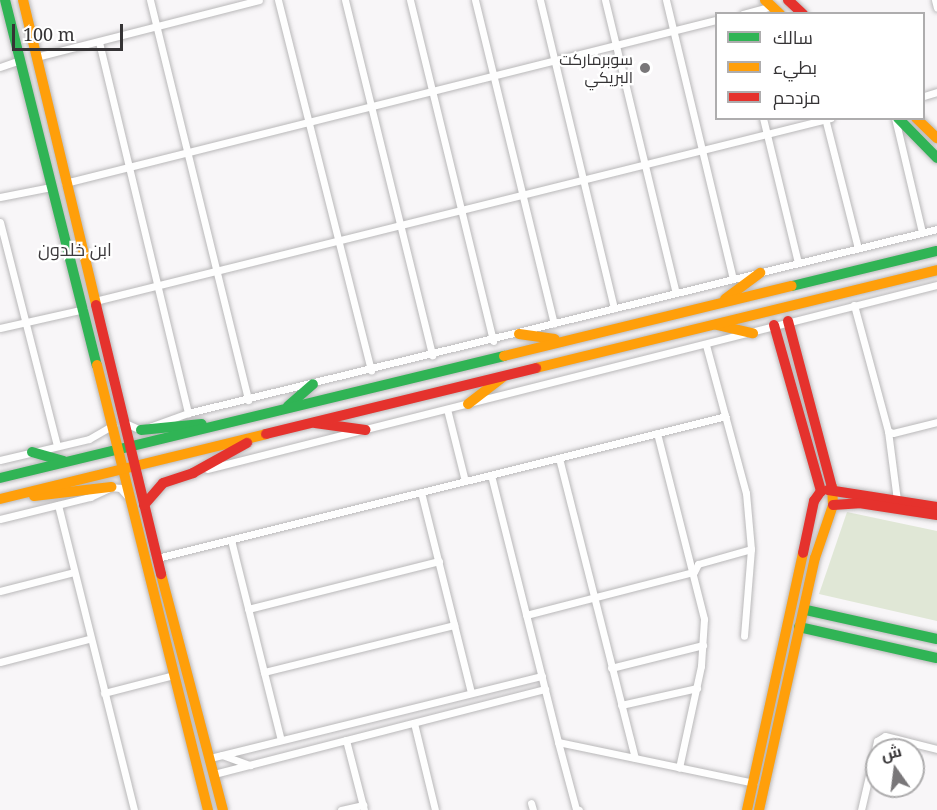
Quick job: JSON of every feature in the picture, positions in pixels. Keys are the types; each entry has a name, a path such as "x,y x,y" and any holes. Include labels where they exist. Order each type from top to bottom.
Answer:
{"street":[{"path":"150,0 248,400"},
{"path":"36,57 259,0"},
{"path":"278,0 371,370"},
{"path":"345,0 432,355"},
{"path":"410,0 493,341"},
{"path":"475,0 554,324"},
{"path":"540,0 614,308"},
{"path":"605,0 676,293"},
{"path":"666,0 704,150 733,279"},
{"path":"788,0 801,12"},
{"path":"935,0 937,8"},
{"path":"15,3 36,57 95,301 119,424 118,448 208,810"},
{"path":"15,3 20,60 51,187 84,309 119,424 133,445 144,505 223,810"},
{"path":"750,12 772,6"},
{"path":"65,183 372,103 715,20"},
{"path":"99,42 188,413"},
{"path":"0,67 20,60"},
{"path":"763,120 798,263"},
{"path":"95,301 823,120"},
{"path":"827,120 858,248"},
{"path":"896,120 922,232"},
{"path":"898,120 937,158"},
{"path":"918,120 937,138"},
{"path":"0,197 51,187"},
{"path":"0,222 57,446"},
{"path":"141,430 188,413 493,341 614,308 937,229"},
{"path":"0,478 937,250"},
{"path":"5,498 123,467 937,270"},
{"path":"721,302 760,273"},
{"path":"144,505 163,483 193,473 937,285"},
{"path":"854,305 888,431 897,500"},
{"path":"0,328 84,309"},
{"path":"759,810 800,627 806,610 815,558 833,505 833,490 788,321"},
{"path":"714,324 753,333"},
{"path":"774,325 821,491"},
{"path":"519,334 562,340"},
{"path":"706,345 746,493 751,549 744,636"},
{"path":"468,404 506,375"},
{"path":"285,407 313,384"},
{"path":"447,409 465,482"},
{"path":"158,558 726,416"},
{"path":"309,422 366,430"},
{"path":"888,431 893,433 937,422"},
{"path":"0,460 89,439 119,424 141,430 226,423"},
{"path":"193,473 213,459 269,432"},
{"path":"657,433 694,572 704,619 703,645 696,688 679,768"},
{"path":"32,452 64,461"},
{"path":"559,458 592,598 635,758"},
{"path":"491,475 558,741 576,809 579,810"},
{"path":"5,498 111,487 120,488 130,499"},
{"path":"0,519 58,505 111,487"},
{"path":"821,491 833,490 937,507"},
{"path":"747,810 814,501 821,491"},
{"path":"421,492 471,693"},
{"path":"833,505 859,503 937,515"},
{"path":"58,505 89,639 134,810"},
{"path":"231,540 281,740"},
{"path":"526,615 694,572 698,564 751,549"},
{"path":"248,609 439,561"},
{"path":"0,591 74,572"},
{"path":"806,610 937,639"},
{"path":"264,672 454,625"},
{"path":"800,627 815,633 937,658"},
{"path":"0,662 89,639"},
{"path":"611,668 703,645"},
{"path":"104,693 174,675"},
{"path":"210,758 542,676"},
{"path":"621,705 696,688"},
{"path":"214,774 545,689"},
{"path":"414,723 435,810"},
{"path":"861,810 876,741 885,736 937,749"},
{"path":"341,810 363,807 346,740"},
{"path":"558,741 754,783"},
{"path":"222,755 250,765"}],"green space":[{"path":"847,512 937,531 937,621 819,594"}],"traffic: fast":[{"path":"5,0 97,365"},
{"path":"900,120 937,158"},
{"path":"792,286 937,251"},
{"path":"0,478 504,356"},
{"path":"288,406 313,384"},
{"path":"141,430 202,424"},
{"path":"32,452 64,461"},
{"path":"806,610 937,639"},
{"path":"799,627 937,658"}],"traffic: slow":[{"path":"23,0 96,305"},
{"path":"765,0 778,12"},
{"path":"918,120 937,138"},
{"path":"536,368 937,270"},
{"path":"725,299 760,273"},
{"path":"504,356 792,286"},
{"path":"717,325 753,333"},
{"path":"519,334 555,339"},
{"path":"97,365 208,810"},
{"path":"468,404 503,377"},
{"path":"0,499 266,434"},
{"path":"34,496 111,487"},
{"path":"759,810 815,558 833,505 832,487"},
{"path":"747,810 803,553"},
{"path":"161,574 223,810"}],"traffic: jam":[{"path":"788,0 801,12"},
{"path":"96,305 161,574"},
{"path":"788,321 832,487"},
{"path":"774,325 821,491 814,501 803,553"},
{"path":"266,434 536,368"},
{"path":"315,423 366,430"},
{"path":"144,505 163,483 193,473 247,443"},
{"path":"828,490 937,507"},
{"path":"833,505 859,503 937,515"}],"place":[{"name":"سوبرماركت البريكي","path":"645,68"}],"district":[{"name":"ابن خلدون","path":"75,249"}]}
